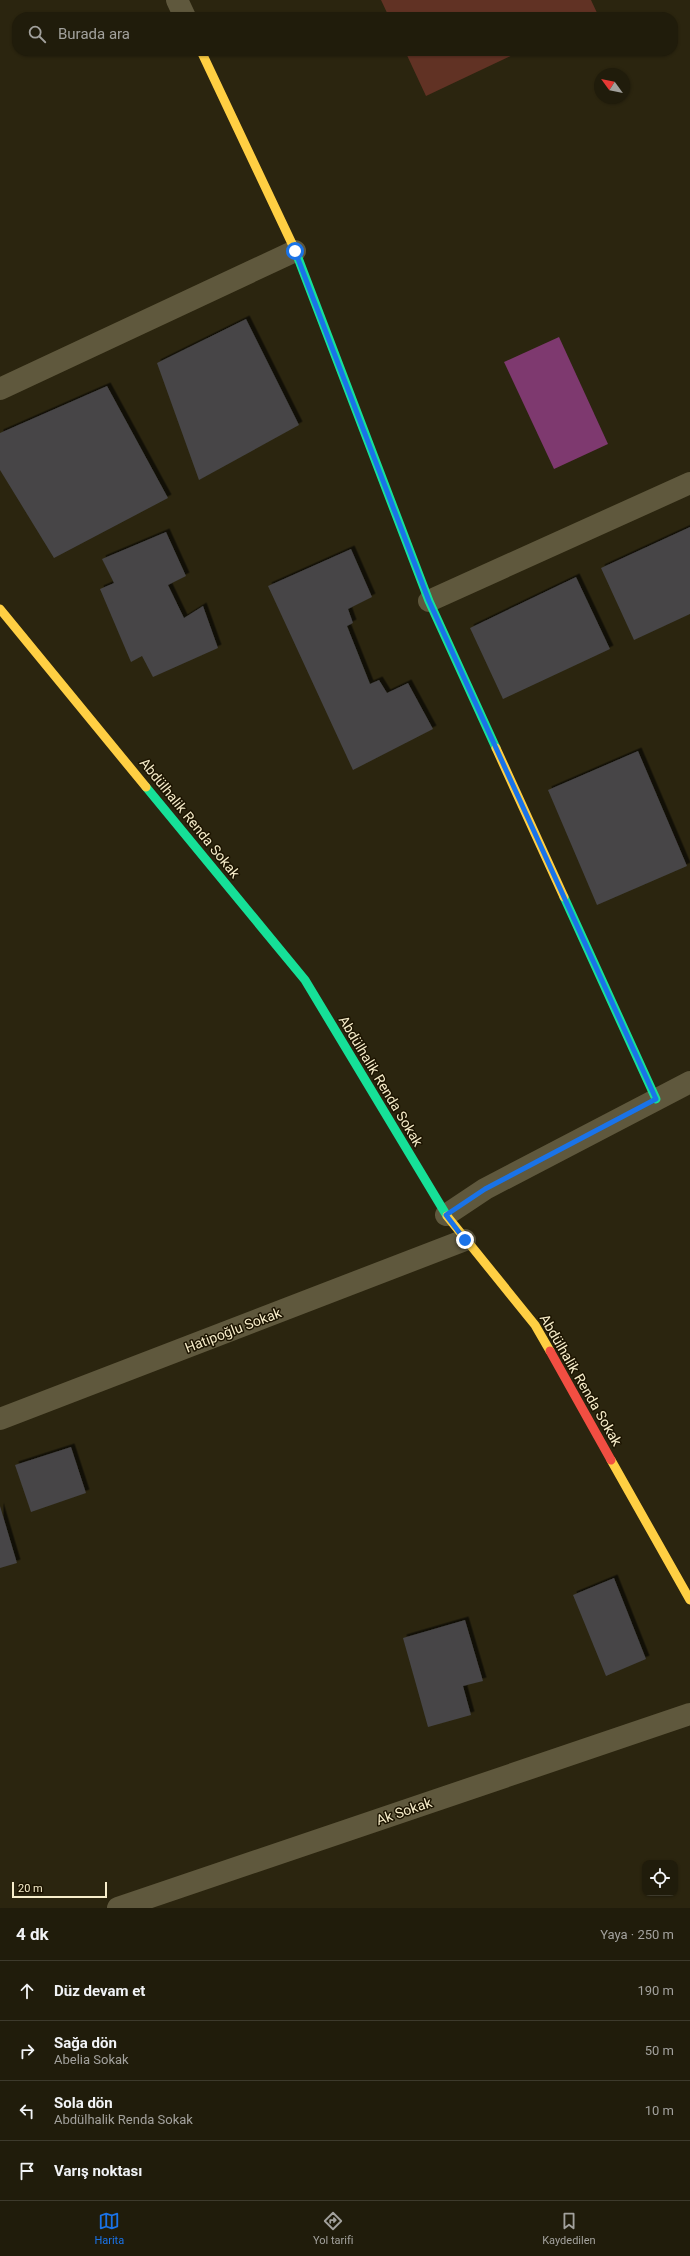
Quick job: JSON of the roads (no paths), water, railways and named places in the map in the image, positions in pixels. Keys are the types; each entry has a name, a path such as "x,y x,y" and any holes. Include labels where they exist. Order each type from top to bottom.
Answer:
{"street":[{"path":"177,0 183,12"},
{"path":"203,56 295,251 429,601 656,1099"},
{"path":"0,389 295,251"},
{"path":"429,601 690,483"},
{"name":"Abdülhalik Renda Sokak","path":"0,609 305,980 446,1215 535,1325 690,1600"},
{"path":"446,1215 485,1189 690,1082"},
{"name":"Hatipoğlu Sokak","path":"0,1419 465,1240"},
{"name":"Ak Sokak","path":"118,1908 690,1714"}]}
